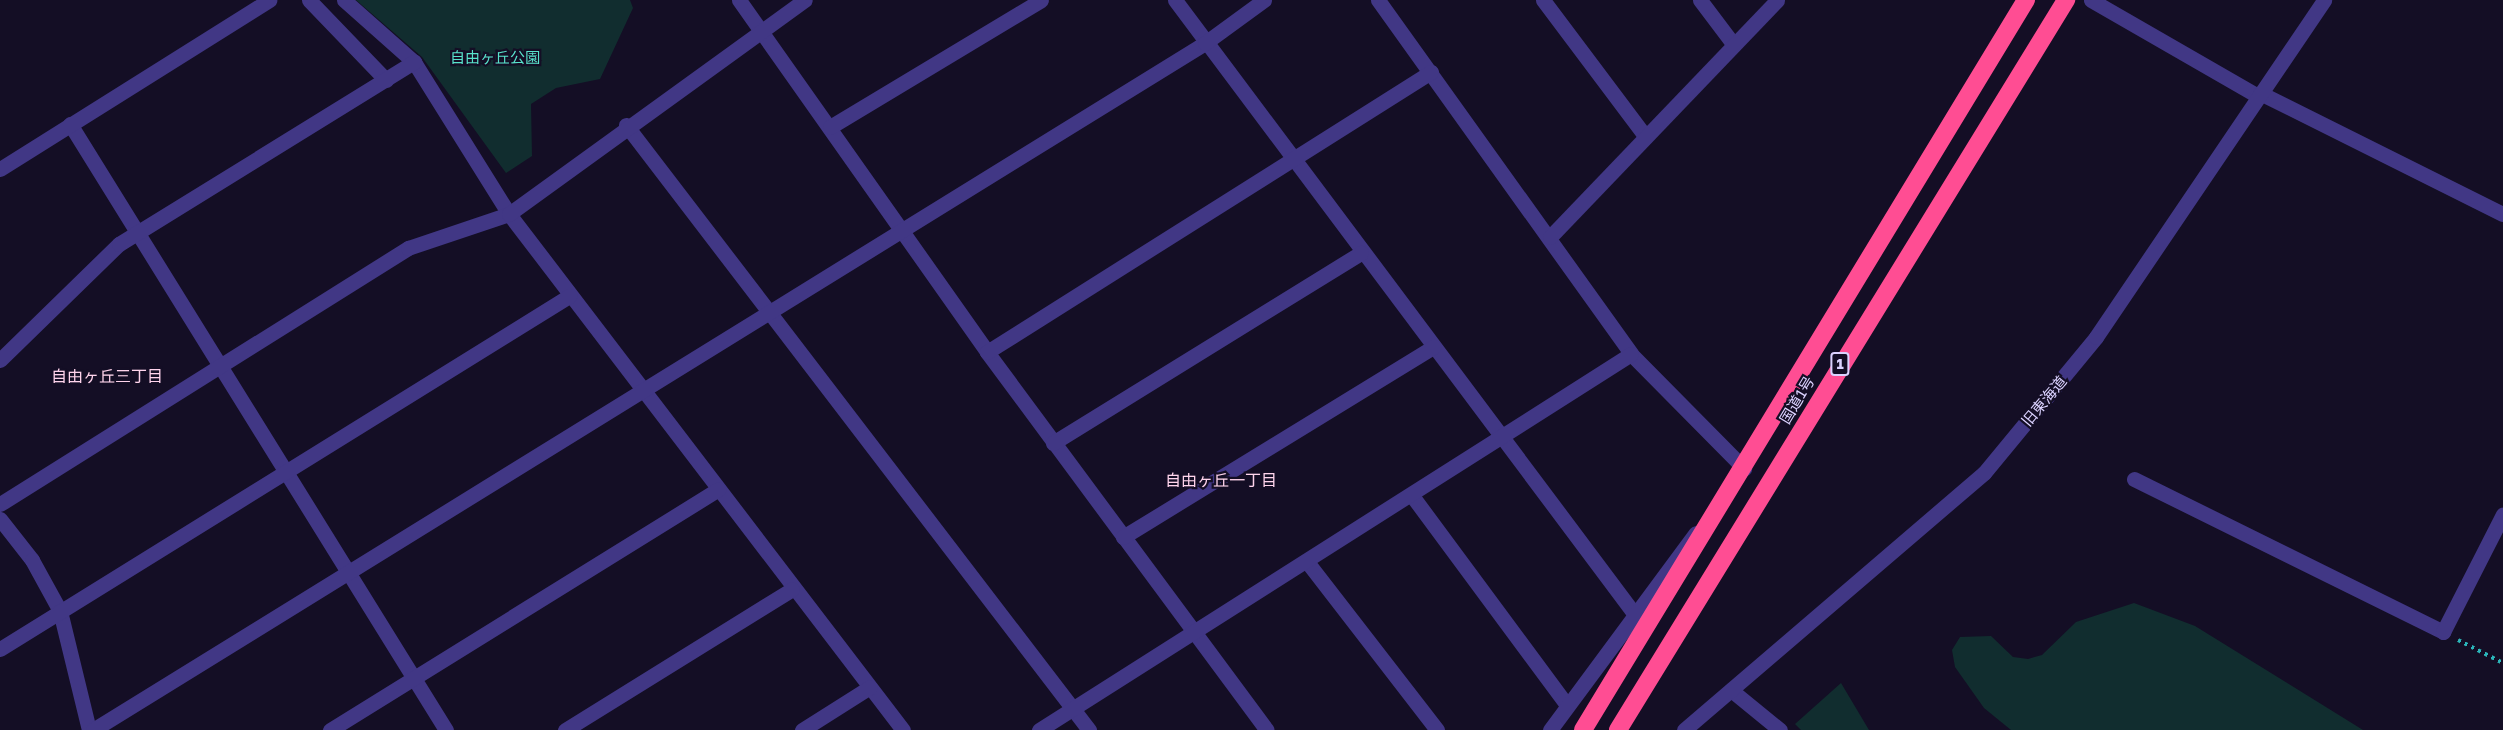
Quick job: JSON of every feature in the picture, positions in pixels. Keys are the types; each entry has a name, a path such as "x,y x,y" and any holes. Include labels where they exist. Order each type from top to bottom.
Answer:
{"highway":[{"name":"国道1号","path":"1584,730 2026,0"},
{"name":"国道1号","path":"1618,730 2067,0"}],"street":[{"path":"0,169 269,0"},
{"path":"309,0 386,80"},
{"path":"344,0 414,62 508,214 792,589 903,730"},
{"path":"739,0 987,352 1266,730"},
{"path":"0,504 408,248 508,214 760,28 806,0"},
{"path":"830,128 1041,0"},
{"path":"1175,0 1289,157 1633,612"},
{"path":"0,519 32,560 60,611 91,730 1205,43 1263,0"},
{"path":"1378,0 1550,237 1631,354 1744,468"},
{"path":"1543,0 1646,136"},
{"path":"1700,0 1734,45"},
{"path":"1550,237 1777,0"},
{"path":"2091,0 2259,95 2503,214"},
{"name":"旧東海道","path":"1684,730 1984,473 2096,337 2324,0"},
{"path":"0,360 137,231 414,62"},
{"path":"987,352 1289,157 1431,72"},
{"path":"70,124 446,730"},
{"path":"626,125 1089,730"},
{"path":"1053,443 1361,253"},
{"path":"0,649 569,296"},
{"path":"1123,537 1433,347"},
{"path":"1039,730 1413,497 1631,354"},
{"path":"2134,479 2443,632 2503,514"},
{"path":"330,730 718,489"},
{"path":"1413,497 1566,704"},
{"path":"1550,730 1566,704 1633,612 1716,511"},
{"path":"1308,563 1437,730"},
{"path":"565,730 792,589"},
{"path":"802,730 870,687"},
{"path":"1731,690 1780,730"}],"path":[{"path":"2443,632 2503,663"}],"green space":[{"name":"自由ヶ丘公園","path":"356,0 630,0 633,8 600,79 556,88 531,104 532,156 506,173 422,57"},
{"path":"2134,603 2195,626 2363,730 2011,730 1984,708 1955,667 1952,650 1960,637 1991,636 2013,657 2028,659 2042,655 2076,622"},
{"path":"1841,683 1869,730 1801,730 1795,724"}],"district":[{"name":"自由ヶ丘三丁目","path":"107,376"},
{"name":"自由ヶ丘一丁目","path":"1221,480"}]}
